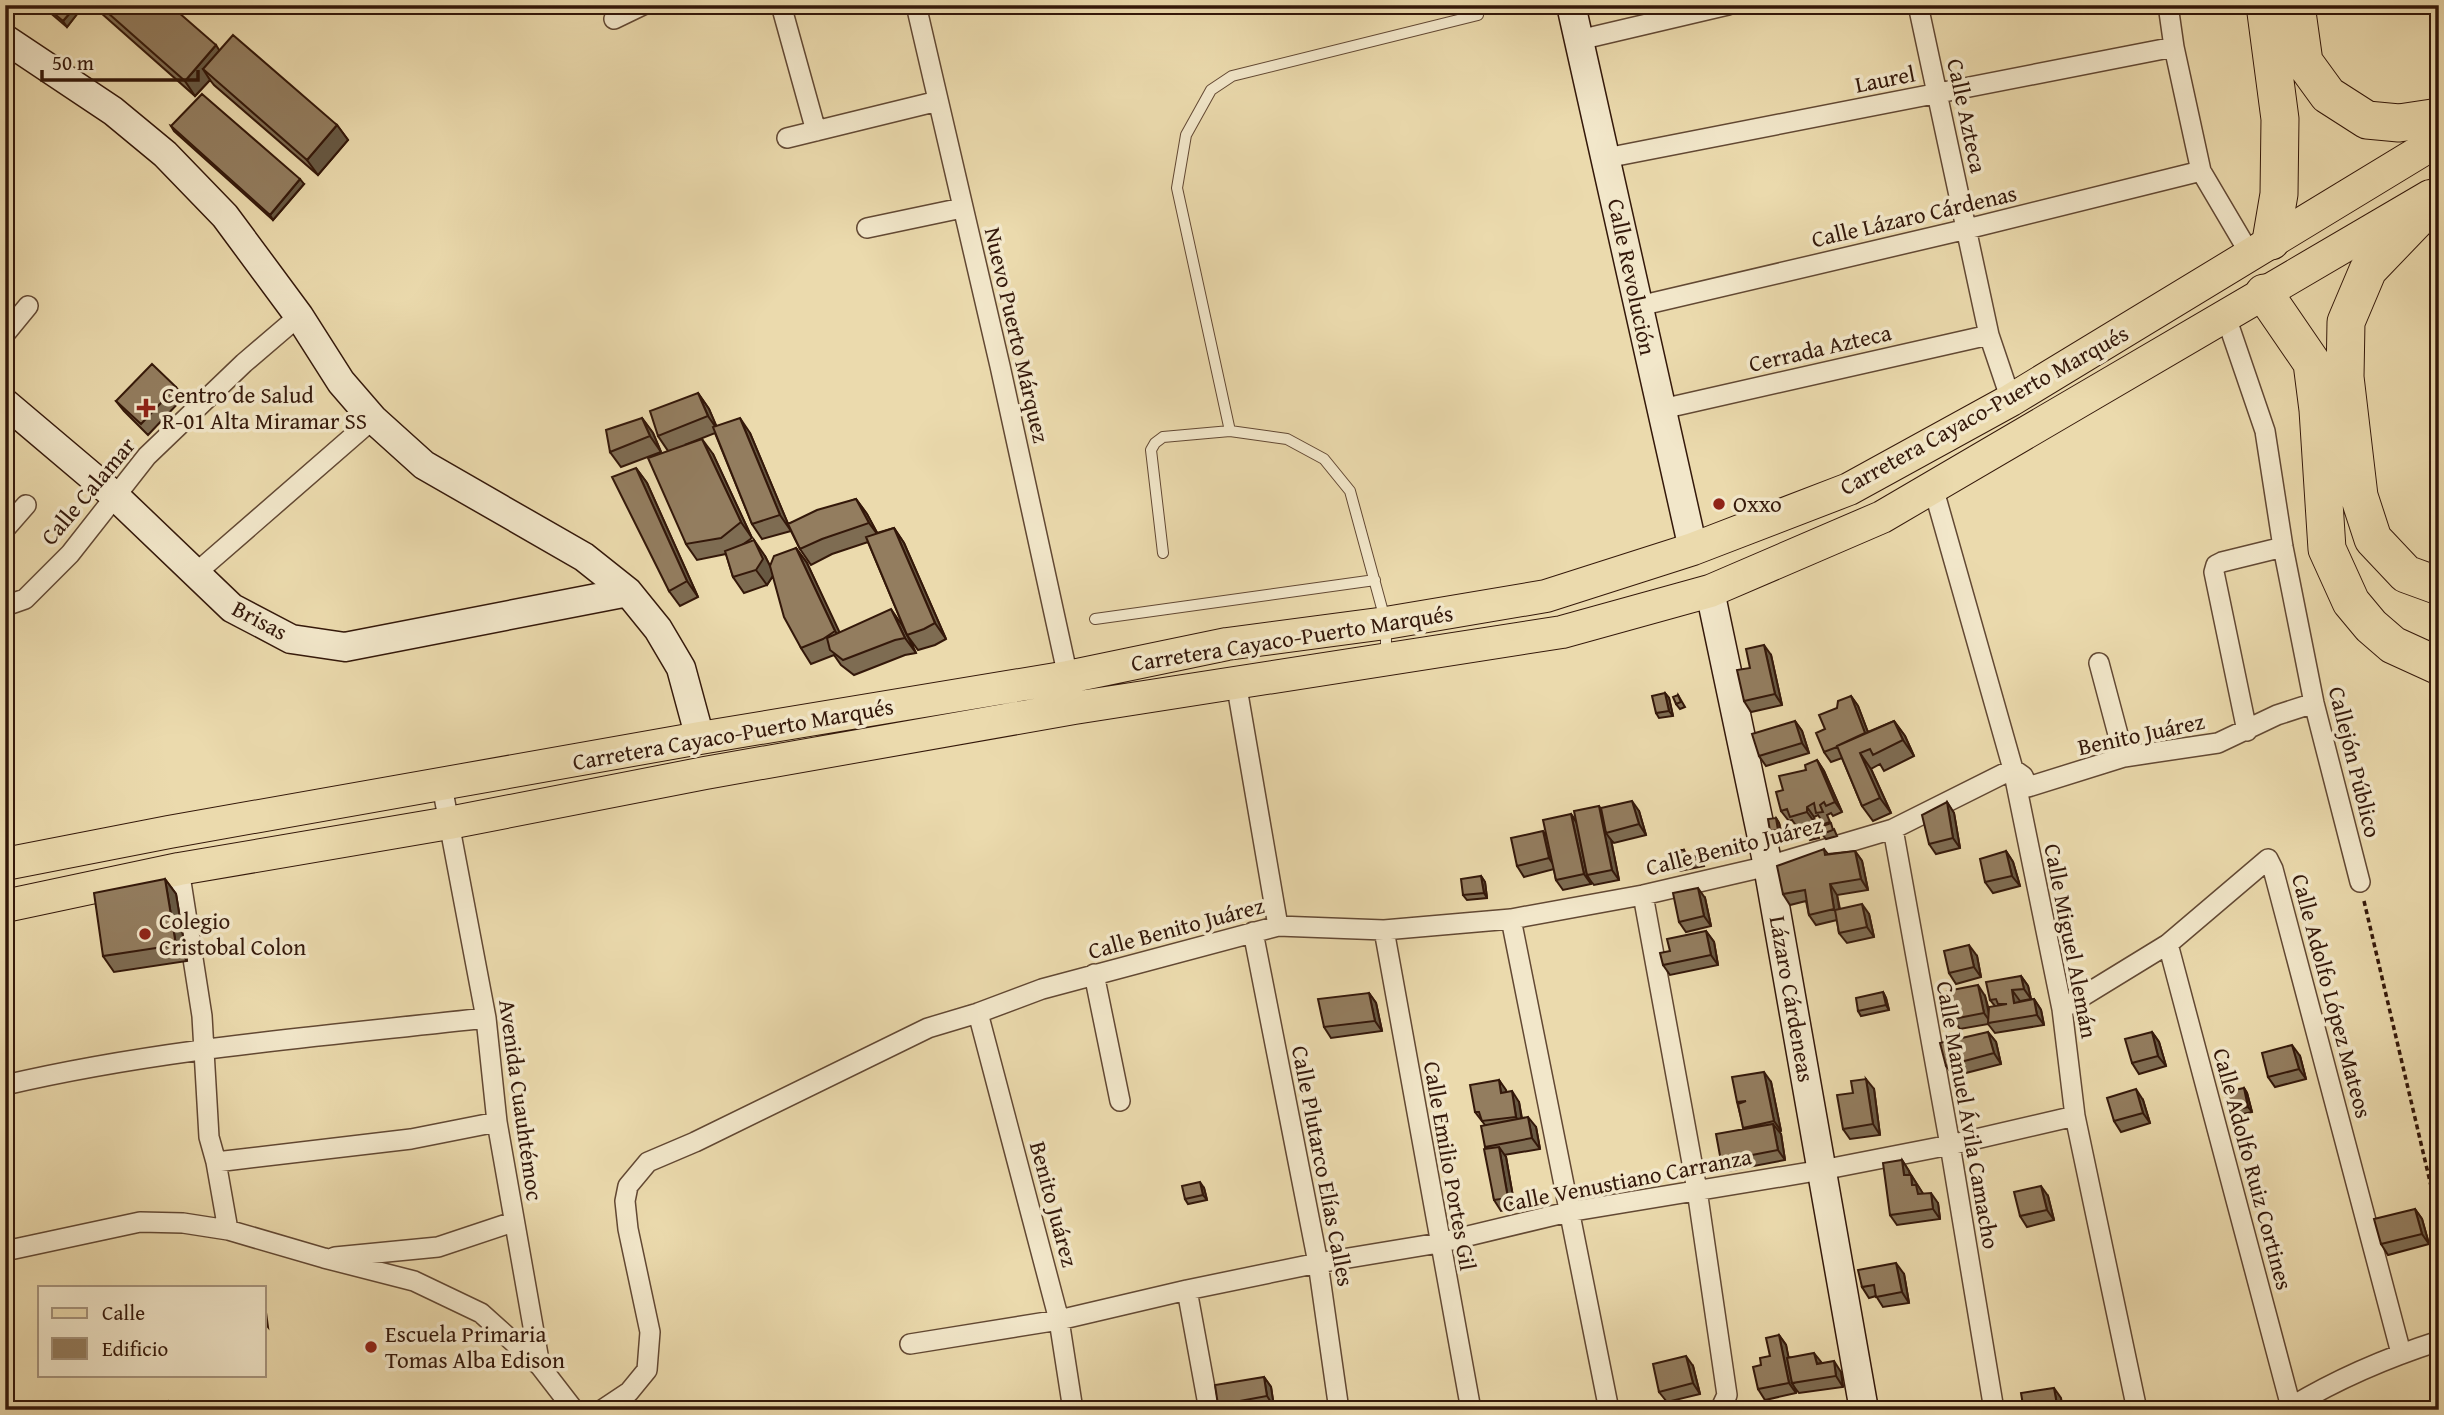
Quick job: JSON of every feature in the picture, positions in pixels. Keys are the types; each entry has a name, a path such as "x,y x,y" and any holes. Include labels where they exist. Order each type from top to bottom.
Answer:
{"highway":[{"path":"2260,248 2279,194 2280,119 2265,5"},
{"path":"2296,5 2304,62 2328,95 2367,120 2399,123 2439,117"},
{"path":"2439,196 2368,270 2346,322 2345,377 2359,496 2373,539 2406,574 2439,586"},
{"path":"2264,293 2312,363 2328,550 2351,602 2371,626 2393,645 2439,666"}],"main road":[{"name":"Carretera Cayaco-Puerto Marqués","path":"5,864 169,832 442,786 700,738 1068,677 1227,644 1386,623 1546,596 1693,549 1849,489 2011,400 2439,139"},
{"name":"Carretera Cayaco-Puerto Marqués","path":"5,906 179,869 449,823 705,772 1236,682 1562,632 1710,591 1882,517 2439,191"}],"street":[{"path":"614,19 643,5"},
{"path":"781,5 816,131"},
{"name":"Nuevo Puerto Márquez","path":"916,5 1000,366 1068,677"},
{"name":"Calle Revolución","path":"1571,5 1693,549"},
{"path":"1579,40 1728,5"},
{"name":"Calle Azteca","path":"1918,5 1989,335 2011,400"},
{"path":"2168,5 2174,47 2200,170 2260,248"},
{"path":"5,39 113,111 166,154 225,216 299,316 341,382 373,419 424,465 584,557 628,592 658,629 681,668 700,738"},
{"name":"Laurel","path":"1606,158 2174,47"},
{"path":"787,138 937,102"},
{"name":"Calle Lázaro Cárdenas","path":"1639,306 1967,229 2200,170"},
{"path":"867,228 962,208"},
{"path":"5,334 28,306"},
{"name":"Calle Calamar","path":"5,606 25,599 70,554 157,447 244,363 299,316"},
{"name":"Callejón Público","path":"2226,317 2265,431 2283,547 2314,703 2360,882"},
{"name":"Cerrada Azteca","path":"1662,409 1989,335"},
{"name":"Brisas","path":"5,403 115,496 232,608 291,639 345,647 628,592"},
{"path":"196,573 373,419"},
{"name":"Calle Miguel Alemán","path":"1933,487 2012,769 2062,1009 2075,1116 2137,1410"},
{"path":"5,529 26,505"},
{"path":"2246,731 2214,572 2216,565 2222,562 2283,547"},
{"name":"Lázaro Cárdeneas","path":"1710,591 1768,866 1864,1410"},
{"path":"2099,663 2124,757"},
{"path":"1236,682 1278,926"},
{"name":"Benito Juárez","path":"2012,769 2023,776 2028,787 2124,757 2218,743 2277,715 2314,703"},
{"name":"Calle Benito Juárez","path":"602,1410 629,1392 647,1370 650,1332 628,1228 625,1201 628,1186 648,1162 695,1142 928,1028 1042,989 1278,926 1384,930 1511,919 1643,895 1768,866 1893,829 2012,769"},
{"name":"Avenida Cuauhtémoc","path":"442,786 486,1018 497,1122 540,1366 574,1410"},
{"name":"Calle Manuel Ávila Camacho","path":"1893,829 1994,1410"},
{"name":"Calle Adolfo López Mateos","path":"2062,1009 2168,944 2268,859 2401,1353"},
{"path":"179,869 202,1016 209,1137 228,1230"},
{"path":"1643,895 1697,1190 1724,1403"},
{"path":"1511,919 1609,1410"},
{"name":"Calle Emilio Portes Gil","path":"1384,930 1471,1410"},
{"name":"Calle Plutarco Elías Calles","path":"1253,932 1318,1263 1339,1410"},
{"name":"Calle Adolfo Ruiz Cortines","path":"2168,944 2289,1408"},
{"path":"1094,974 1120,1101"},
{"name":"Benito Juárez","path":"978,1013 1059,1320 1073,1410"},
{"path":"5,1085 202,1051 486,1018"},
{"name":"Calle Venustiano Carranza","path":"910,1345 1059,1320 1318,1263 1439,1243 1569,1212 1822,1170 1950,1145 2075,1116"},
{"path":"216,1162 411,1139 497,1122"},
{"path":"5,1251 140,1222 183,1223 228,1230 414,1281 481,1312 540,1366"},
{"path":"324,1258 438,1247 513,1222"},
{"path":"1187,1290 1209,1410"},
{"path":"2289,1408 2322,1389 2401,1353 2439,1341"}],"lane":[{"path":"1230,431 1177,188 1186,135 1210,90 1232,76 1478,15"},
{"path":"1163,553 1151,450 1155,443 1163,437 1230,431 1287,439 1324,459 1350,491 1386,623 1386,658"},
{"path":"1095,619 1375,580"}],"path":[{"path":"2360,882 2439,1220"}],"building":[{"path":"44,5 77,5 63,21"},
{"path":"99,5 170,5 216,45 185,81"},
{"path":"233,35 337,125 307,160 203,69"},
{"path":"202,94 300,179 270,215 171,126"},
{"path":"152,364 176,387 141,424 116,401"},
{"path":"698,393 708,416 658,436 650,411"},
{"path":"642,418 650,436 610,452 606,430"},
{"path":"740,418 780,515 752,524 713,427"},
{"path":"702,439 741,522 721,538 686,544 648,458"},
{"path":"636,468 687,581 669,591 612,477"},
{"path":"856,499 869,523 800,549 788,524 817,510"},
{"path":"894,528 935,623 907,635 866,537"},
{"path":"754,540 763,559 756,570 733,577 725,551"},
{"path":"796,548 835,631 801,648 784,617 770,566 774,556"},
{"path":"891,609 905,638 843,660 830,650 827,638"},
{"path":"1764,645 1775,694 1744,701 1737,670 1750,668 1746,649"},
{"path":"1665,693 1669,711 1656,713 1652,696"},
{"path":"1678,695 1681,702 1676,704 1673,697"},
{"path":"1851,696 1865,733 1824,752 1816,733 1825,729 1819,715 1837,708 1838,701"},
{"path":"1795,721 1802,743 1759,756 1752,734"},
{"path":"1894,721 1903,740 1873,755 1870,749 1860,753 1880,798 1862,806 1837,746"},
{"path":"1817,760 1835,802 1826,806 1824,802 1820,805 1823,812 1816,813 1814,803 1807,807 1807,812 1790,817 1787,809 1781,811 1776,792 1783,790 1779,776 1806,770 1805,765"},
{"path":"1632,801 1639,824 1606,833 1601,808"},
{"path":"1947,802 1953,838 1929,844 1922,815"},
{"path":"1599,806 1612,870 1587,875 1574,811"},
{"path":"1571,814 1584,874 1556,880 1543,820"},
{"path":"1776,818 1778,830 1770,831 1768,819"},
{"path":"1831,823 1833,830 1822,834 1820,827"},
{"path":"1814,827 1815,833 1807,835 1805,829"},
{"path":"1543,831 1549,858 1517,866 1511,838"},
{"path":"1824,849 1825,855 1855,851 1861,879 1830,884 1834,909 1809,915 1805,890 1783,894 1777,866"},
{"path":"1673,850 1684,850 1686,858 1699,856 1700,861 1676,865"},
{"path":"2006,851 2012,876 1985,882 1980,859"},
{"path":"1481,876 1484,893 1463,895 1461,879"},
{"name":"Colegio Cristobal Colon","path":"165,879 176,945 103,956 94,893"},
{"path":"1698,888 1704,916 1679,922 1673,893"},
{"path":"1862,904 1867,927 1839,933 1835,910"},
{"path":"1706,931 1711,955 1663,965 1660,953 1670,951 1667,939"},
{"path":"1969,945 1974,967 1949,973 1944,951"},
{"path":"2021,976 2024,989 2012,990 2014,1003 2034,999 2037,1015 1988,1023 1989,1007 2007,1004 1998,1004 1996,999 1990,1000 1986,982"},
{"path":"1978,985 1984,1013 1953,1019 1947,991"},
{"path":"1883,992 1886,1005 1858,1011 1856,998"},
{"path":"1369,993 1375,1021 1324,1027 1318,999"},
{"path":"1988,1032 1994,1053 1946,1066 1940,1043"},
{"path":"2152,1032 2158,1056 2132,1063 2125,1039"},
{"path":"2292,1045 2299,1069 2268,1077 2262,1053"},
{"path":"1764,1072 1774,1121 1743,1128 1738,1104 1746,1101 1737,1102 1732,1077"},
{"path":"1866,1079 1873,1124 1843,1129 1837,1095 1853,1093 1851,1081"},
{"path":"1499,1080 1501,1093 1512,1091 1516,1117 1482,1121 1479,1112 1475,1112 1470,1085"},
{"path":"2244,1088 2248,1107 2230,1111 2225,1092"},
{"path":"2136,1089 2143,1113 2114,1121 2107,1098"},
{"path":"1528,1117 1532,1138 1485,1147 1481,1126"},
{"path":"1773,1124 1778,1150 1721,1161 1716,1134"},
{"path":"1499,1147 1508,1198 1494,1200 1484,1149"},
{"path":"1902,1160 1904,1175 1911,1175 1912,1185 1916,1185 1918,1194 1931,1193 1933,1209 1890,1215 1883,1163"},
{"path":"1200,1182 1203,1195 1185,1199 1182,1186"},
{"path":"2041,1186 2047,1210 2020,1216 2014,1192"},
{"path":"2415,1209 2422,1234 2381,1244 2374,1219"},
{"path":"1896,1263 1902,1292 1876,1297 1874,1285 1862,1287 1858,1270"},
{"path":"1779,1335 1789,1383 1758,1389 1753,1367 1761,1365 1760,1358 1770,1356 1766,1338"},
{"path":"1814,1353 1817,1364 1834,1361 1836,1376 1792,1383 1787,1358"},
{"path":"1686,1356 1693,1383 1659,1392 1653,1364"},
{"path":"1264,1377 1267,1396 1218,1405 1215,1385"},
{"path":"2054,1388 2058,1410 2007,1410 2023,1405 2021,1393"},
{"path":"168,1401 171,1410 140,1410"}],"place":[{"name":"Centro de Salud R-01 Alta Miramar SS","path":"146,408"},
{"name":"Oxxo","path":"1719,504"},
{"name":"Colegio Cristobal Colon","path":"145,934"},
{"name":"Escuela Primaria Tomas Alba Edison","path":"371,1347"}]}
